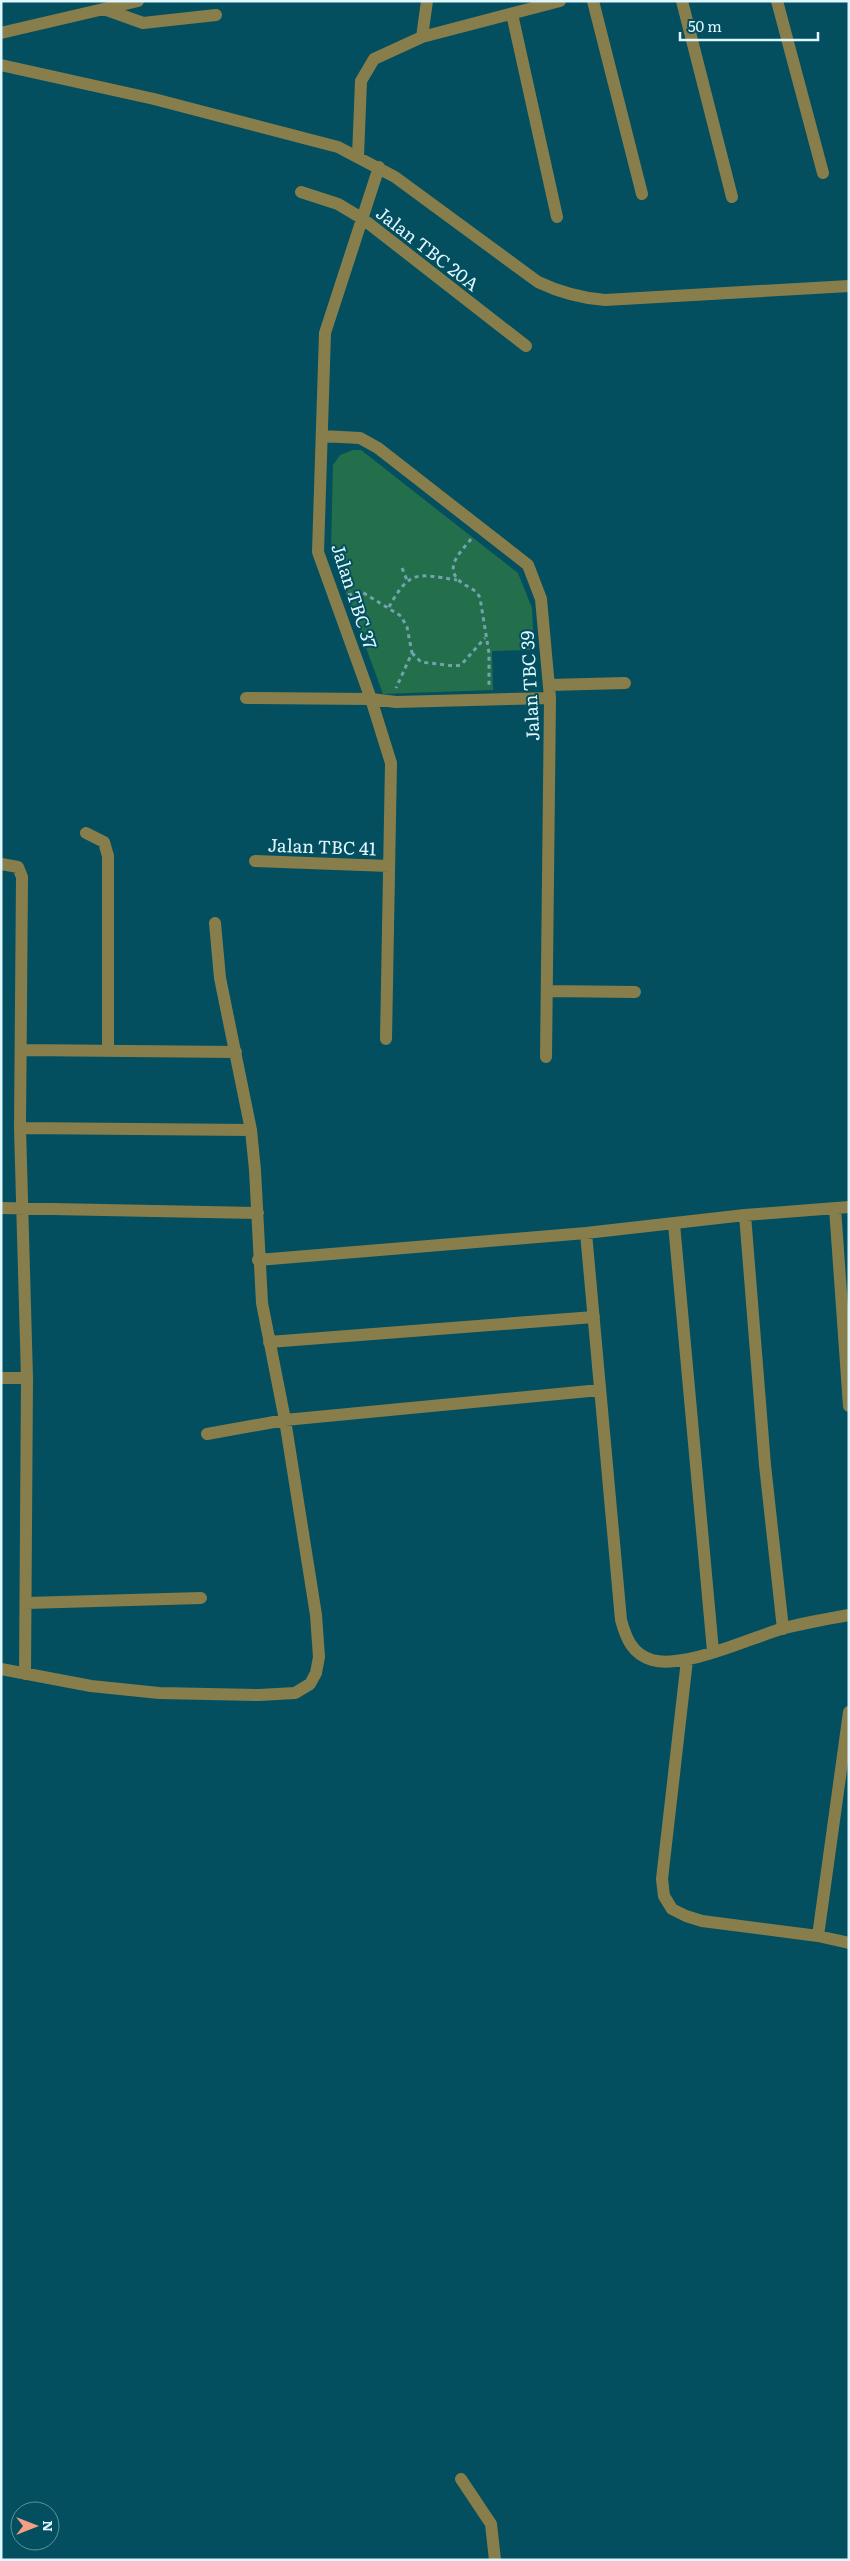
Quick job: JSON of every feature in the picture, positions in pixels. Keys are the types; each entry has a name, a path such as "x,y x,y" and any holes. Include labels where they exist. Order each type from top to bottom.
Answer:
{"street":[{"path":"1,33 138,1"},
{"path":"422,37 428,1"},
{"path":"358,156 361,81 374,59 422,37 560,1"},
{"path":"593,1 642,194"},
{"path":"682,1 732,197"},
{"path":"777,1 823,173"},
{"path":"104,9 142,23 216,15"},
{"path":"512,14 557,217"},
{"path":"1,65 154,99 338,147 379,167 538,282 560,293 578,298 605,300 849,286"},
{"name":"Jalan TBC 37","path":"379,167 363,219 335,297 325,333 318,552 371,699 391,763 386,1039"},
{"name":"Jalan TBC 20A","path":"301,192 338,204 363,219 526,346"},
{"name":"Jalan TBC 39","path":"322,436 360,438 378,448 528,565 541,599 549,691 546,1057"},
{"path":"246,698 371,699 396,702 489,699 625,684"},
{"path":"86,833 104,842 108,856 108,1051"},
{"name":"Jalan TBC 41","path":"255,861 388,866"},
{"path":"1,864 10,864 18,867 22,877 20,1128 28,1378 25,1674"},
{"path":"1,1669 91,1686 159,1693 278,1695 295,1693 310,1684 316,1673 319,1639 285,1420 262,1303 258,1260 258,1213 251,1130 220,978 215,923"},
{"path":"548,991 635,992"},
{"path":"21,1050 236,1052"},
{"path":"20,1128 251,1130"},
{"path":"258,1260 586,1233 745,1215 849,1207"},
{"path":"1,1208 134,1209 258,1213"},
{"path":"835,1208 849,1406"},
{"path":"745,1215 765,1465 784,1629"},
{"path":"674,1224 713,1651"},
{"path":"586,1233 621,1620 626,1639 636,1652 651,1660 669,1662 687,1660 784,1629 849,1615"},
{"path":"269,1342 594,1317"},
{"path":"1,1378 28,1378"},
{"path":"207,1434 285,1420 600,1390"},
{"path":"26,1603 201,1598"},
{"path":"687,1660 662,1878 664,1896 672,1909 702,1921 818,1936 849,1943"},
{"path":"818,1936 849,1712"},
{"path":"461,2478 490,2524 495,2560"}],"path":[{"path":"480,526 455,560 453,570 458,580 478,594 489,653 489,699"},
{"path":"402,568 407,580"},
{"path":"389,608 407,580 419,576 458,580"},
{"path":"335,599 362,592 401,616 407,627 412,653 421,662 454,666 461,665 486,637"},
{"path":"396,702 396,684 412,653"}],"green space":[{"path":"353,450 361,450 518,573 532,608 534,650 492,651 493,690 383,694 331,552 333,465 340,455"}]}
